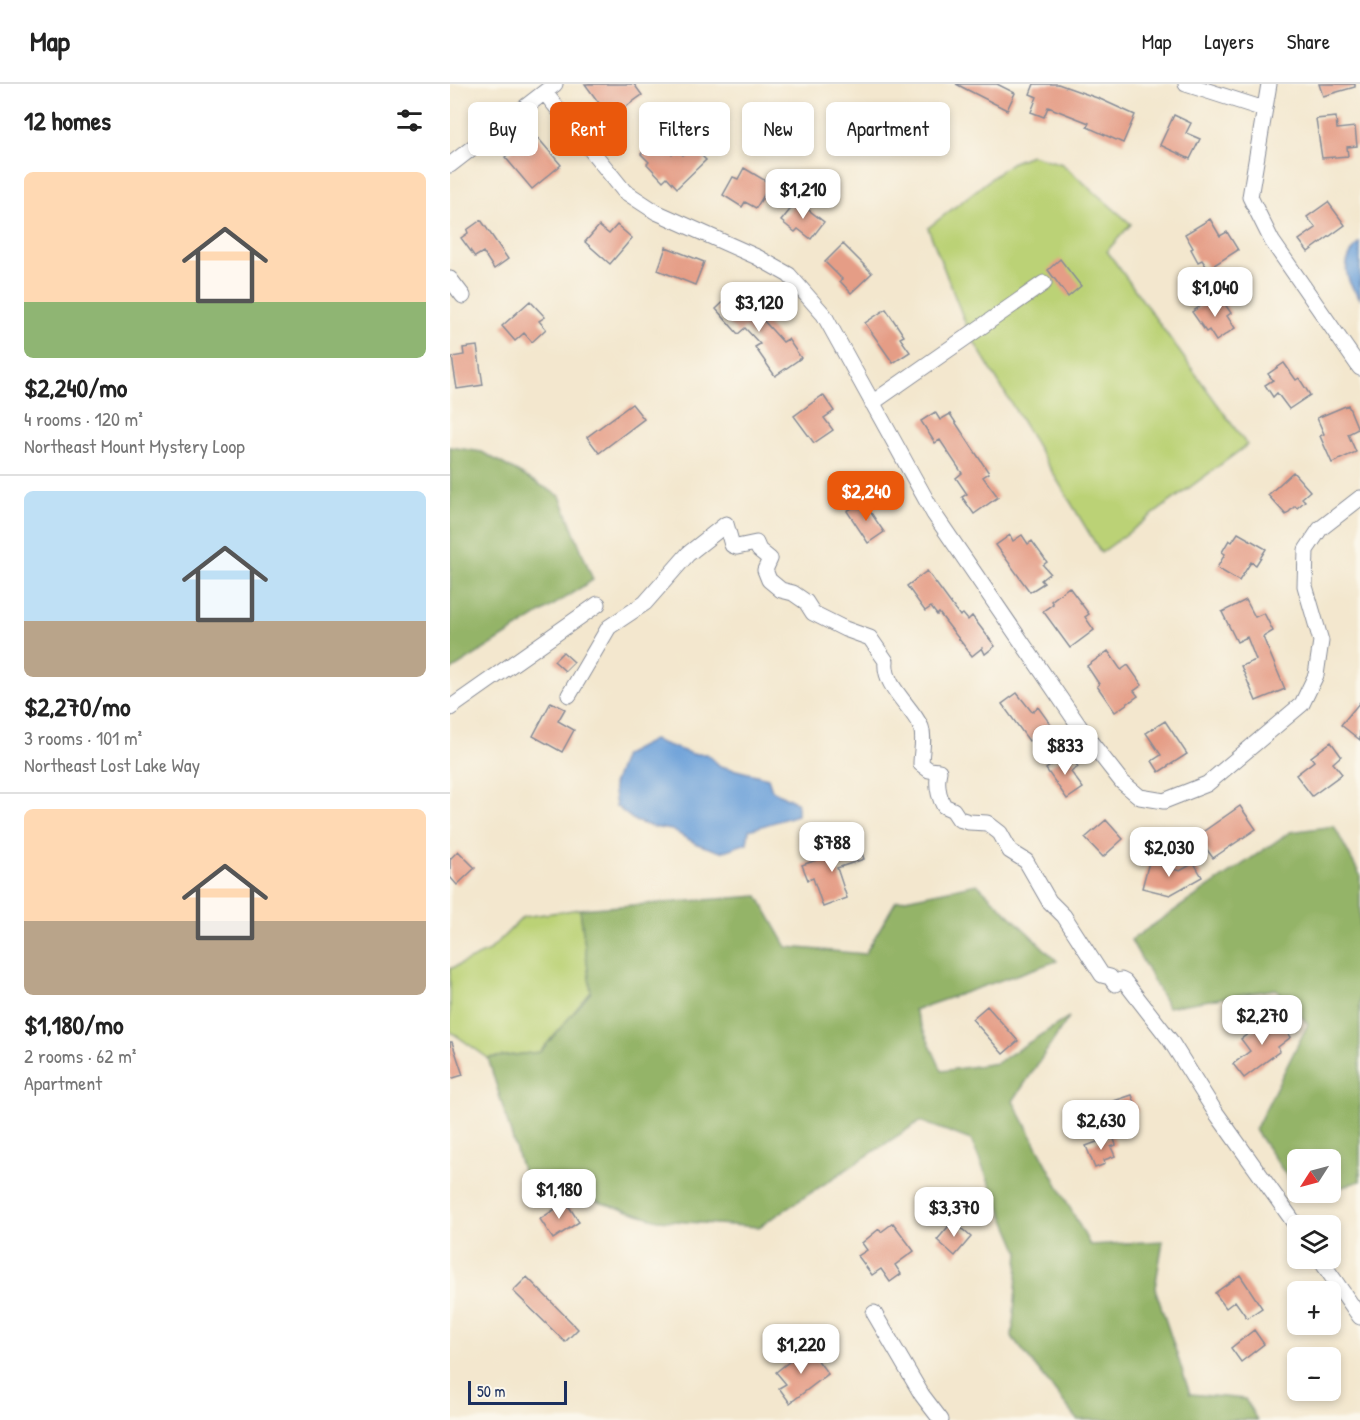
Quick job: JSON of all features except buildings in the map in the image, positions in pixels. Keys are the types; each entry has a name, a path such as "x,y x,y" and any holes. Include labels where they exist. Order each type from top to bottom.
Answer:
{"street":[{"path":"1186,84 1264,109"},
{"path":"1269,84 1250,197 1272,241 1360,368"},
{"path":"450,165 550,88 624,191 656,212 757,257 789,275 824,315 934,514 1086,736 1122,782 1140,797 1164,801 1207,784 1302,704 1316,675 1321,641 1305,586 1306,550 1320,529 1360,498"},
{"path":"450,279 463,296"},
{"path":"872,404 1044,283"},
{"path":"569,695 609,627 645,603 681,563 726,524 732,545 737,547 756,543 759,550 770,560 765,570 769,580 781,590 793,593 806,603 813,613 870,638 886,660 885,669 896,690 920,726 923,733 921,764 929,771 939,771 937,783 944,806 953,810 959,819 987,823 1000,833 1010,851 1026,861 1049,901 1064,916 1102,975 1110,977 1115,984 1121,980 1125,982 1147,1009 1289,1215"},
{"path":"450,708 598,604"},
{"path":"1327,1269 1360,1317"},
{"path":"874,1313 922,1395 941,1420"}],"green space":[{"path":"1031,155 1062,164 1131,224 1107,251 1247,445 1101,553 970,335 928,228 1011,163"},
{"path":"450,447 482,452 560,496 593,580 450,671"},
{"path":"1334,826 1360,875 1360,1181 1341,1188 1341,1149 1287,1149 1287,1176 1255,1130 1308,1024 1276,989 1168,1007 1131,940 1290,832"},
{"path":"977,884 1057,961 914,1010 942,1071 997,1063 1069,1017 1013,1101 1090,1245 1163,1241 1155,1288 1190,1394 1245,1399 1257,1420 1078,1420 1012,1337 1019,1252 971,1140 920,1121 759,1227 658,1220 525,1180 488,1058 540,1052 591,992 580,909 758,896 787,947 865,954 896,901"},
{"path":"580,909 591,992 540,1052 488,1058 450,1031 450,969 489,951 523,917"}],"water":[{"path":"1360,243 1360,298 1350,284 1346,270 1349,256"},
{"path":"653,740 692,754 707,754 720,766 768,778 772,790 797,803 797,815 749,830 747,843 721,852 697,844 672,830 635,821 616,806 613,785 624,755"}]}
